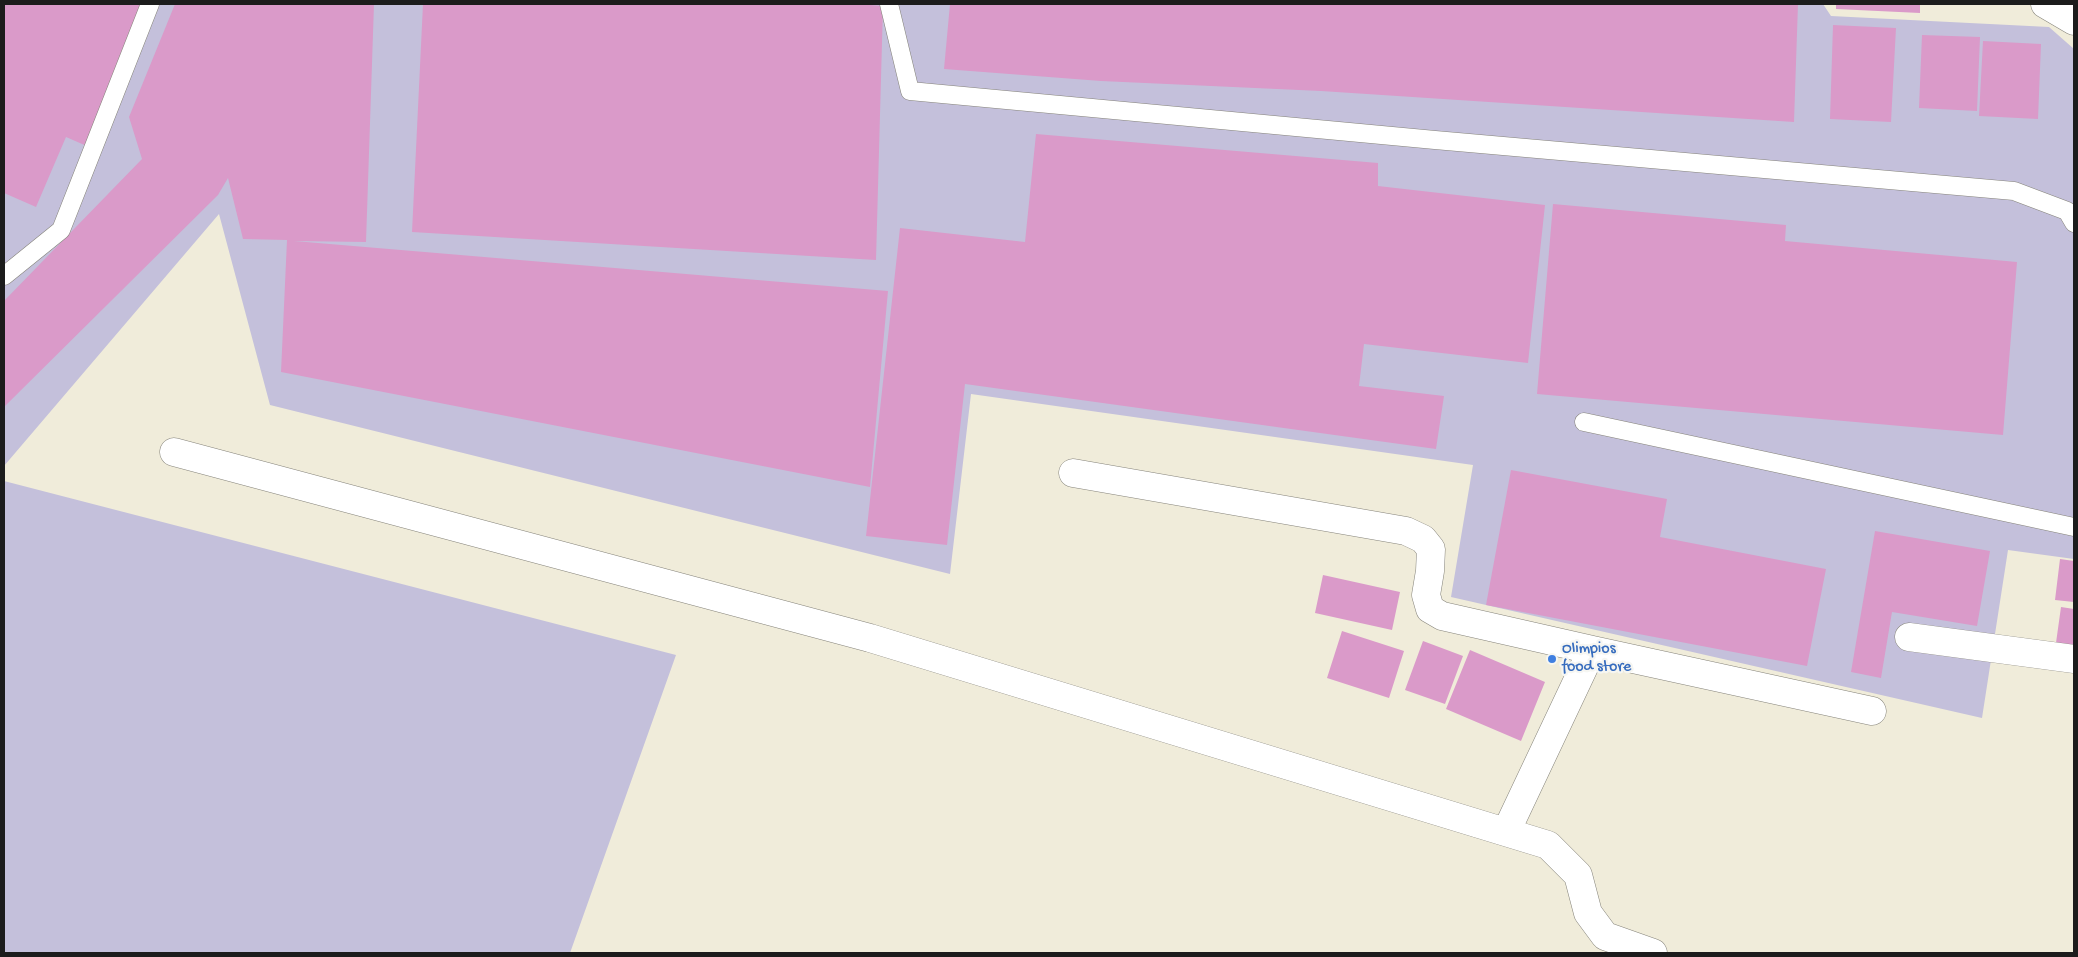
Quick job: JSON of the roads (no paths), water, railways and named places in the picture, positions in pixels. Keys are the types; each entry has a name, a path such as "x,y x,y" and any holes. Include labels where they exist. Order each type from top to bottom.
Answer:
{"street":[{"path":"2045,4 2074,21"},
{"path":"174,452 870,638 1548,845 1578,875 1588,913 1605,936 1654,953"},
{"path":"1074,473 1406,530 1423,539 1431,549 1426,595 1430,609 1442,616 1872,710"},
{"path":"1909,637 2074,659"},
{"path":"1506,832 1592,650"}],"lane":[{"path":"4,276 62,230 150,4"},
{"path":"889,4 910,91 1425,140 2014,191 2067,212 2074,223"},
{"path":"1584,422 2074,527"}],"place":[{"name":"Olimpios food store","path":"1552,659"}]}
